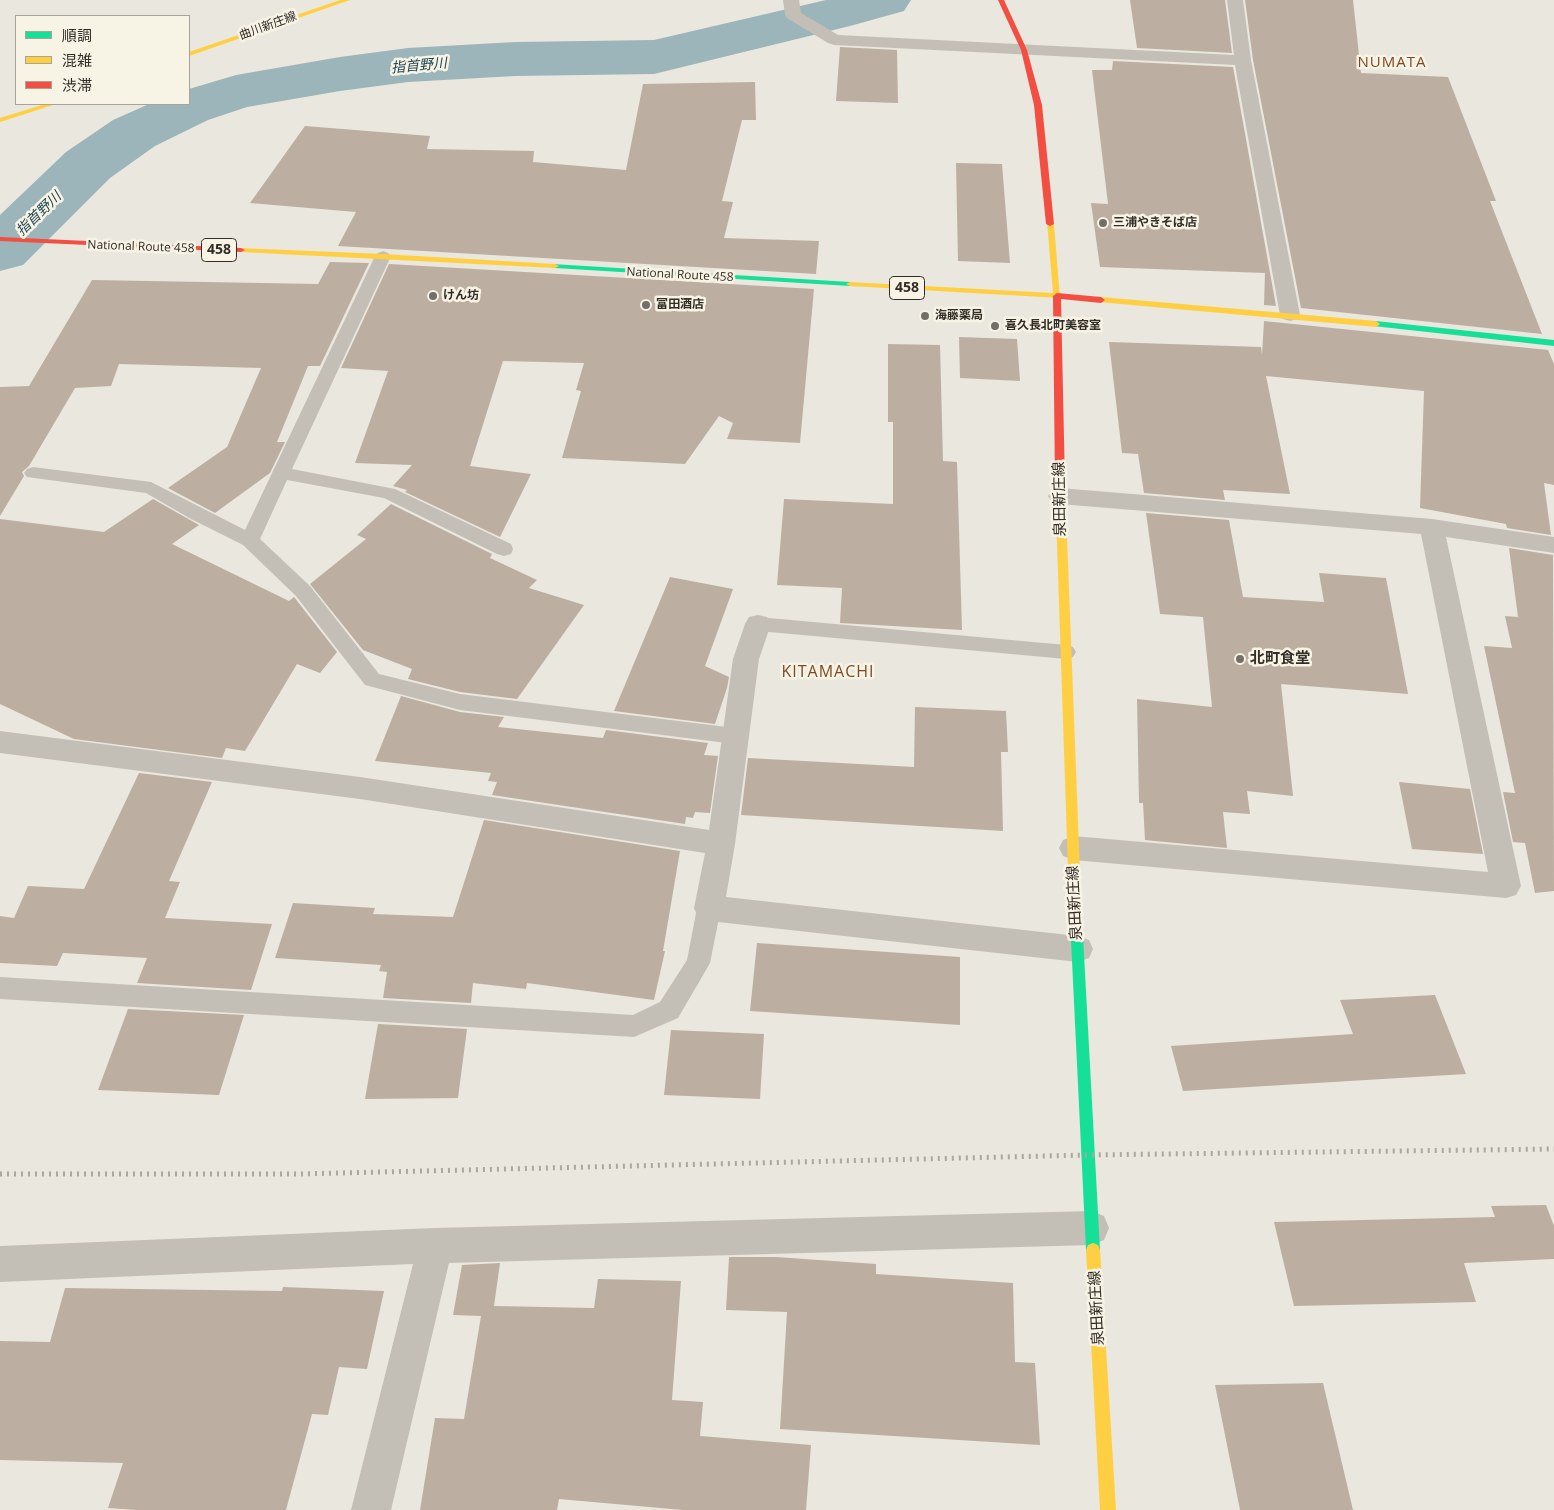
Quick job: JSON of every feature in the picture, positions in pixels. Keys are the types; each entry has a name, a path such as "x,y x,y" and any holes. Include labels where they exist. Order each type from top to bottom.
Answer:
{"main road":[{"name":"曲川新庄線","path":"190,54 314,5 347,0"},
{"path":"1001,1 1024,50 1038,105 1057,296"},
{"path":"0,120 49,105"},
{"name":"National Route 458","path":"0,239 54,243 383,256 1057,296 1290,315 1554,343"},
{"name":"泉田新庄線","path":"1057,296 1060,496 1073,848 1108,1510"}],"street":[{"path":"791,0 793,15 834,40 1243,60"},
{"path":"1235,0 1243,60 1290,315"},
{"path":"1060,496 1432,527 1554,545"},
{"path":"1073,848 1506,886 1432,527"},
{"path":"758,624 746,659 721,844 709,908 1078,949"},
{"path":"0,742 360,788 721,844"},
{"path":"0,1264 435,1246 1092,1228"},
{"path":"371,1510 435,1246"}],"lane":[{"path":"250,540 383,256"},
{"path":"33,473 151,488 198,515 250,540 303,592 372,680 460,702 735,736"},
{"path":"282,474 389,494 504,549"},
{"path":"758,624 1066,652"},
{"path":"0,988 634,1026 669,1010 698,963 709,908"}],"building":[{"path":"1130,0 1225,0 1232,53 1137,48"},
{"path":"1245,0 1353,0 1361,73 1448,77 1496,201 1490,201 1542,334 1301,308 1253,60"},
{"path":"840,47 897,50 898,103 836,101"},
{"path":"1113,61 1233,67 1276,306 1264,305 1265,273 1100,267 1091,203 1108,204 1092,70 1112,70"},
{"path":"755,82 756,120 742,120 722,201 733,202 724,238 819,241 816,274 338,246 356,212 250,203 305,126 430,136 427,149 534,151 533,162 626,170 643,84"},
{"path":"956,163 1002,164 1010,263 958,261"},
{"path":"330,262 369,263 320,366 308,366 277,442 285,442 270,473 215,513 168,488 227,447 261,368 119,364 111,386 75,388 29,466 22,472 24,476 0,516 0,387 29,386 92,280 318,284"},
{"path":"389,264 814,289 800,443 727,439 733,423 719,416 685,464 562,458 581,391 576,390 584,363 503,361 470,466 531,474 500,537 405,492 407,490 393,486 412,465 355,463 388,371 341,368"},
{"path":"1264,321 1548,350 1554,364 1554,485 1544,483 1551,535 1507,528 1506,524 1420,508 1424,391 1266,376 1290,494 1223,490 1225,500 1144,493 1138,454 1122,453 1109,342 1261,347 1262,355"},
{"path":"959,337 1017,339 1020,381 960,378"},
{"path":"888,344 940,345 943,461 957,462 962,630 840,623 842,588 777,585 784,499 893,504 893,422 888,422"},
{"path":"153,499 199,525 172,544 289,601 294,597 337,652 320,673 297,664 245,751 226,748 222,758 74,739 0,704 0,519 104,532"},
{"path":"391,504 492,554 490,558 537,580 529,588 584,605 517,699 460,692 408,679 412,669 363,650 310,584 366,539 357,535"},
{"path":"1146,513 1229,520 1243,597 1324,602 1319,573 1386,578 1408,694 1281,684 1293,796 1247,791 1250,814 1223,812 1227,848 1145,840 1143,803 1139,803 1137,699 1212,707 1203,617 1160,614"},
{"path":"1509,548 1553,555 1554,891 1535,893 1525,843 1513,842 1503,792 1515,793 1484,646 1512,648 1505,616 1518,617"},
{"path":"670,577 733,589 705,666 729,677 715,724 614,711"},
{"path":"401,696 460,712 504,717 498,727 603,738 606,730 708,743 704,755 718,756 710,813 695,812 693,818 686,817 685,824 492,795 497,782 488,781 491,773 375,761"},
{"path":"915,707 1006,711 1008,752 1001,752 1003,831 741,815 748,758 914,767"},
{"path":"139,773 212,782 169,881 180,882 165,918 272,924 251,990 137,983 147,958 63,953 57,966 0,963 0,916 14,918 28,886 84,889"},
{"path":"1399,782 1470,789 1483,854 1412,849"},
{"path":"484,820 680,851 663,951 665,951 654,1000 527,983 526,989 473,983 471,1003 383,998 387,972 379,971 381,965 275,958 293,903 375,908 373,914 453,917"},
{"path":"757,943 960,957 960,1025 750,1011"},
{"path":"1435,995 1466,1074 1183,1091 1171,1046 1353,1034 1340,1000"},
{"path":"128,1009 244,1015 219,1095 98,1090"},
{"path":"378,1024 467,1029 458,1098 365,1099"},
{"path":"671,1030 764,1034 760,1099 664,1095"},
{"path":"1546,1205 1554,1226 1554,1259 1464,1263 1476,1302 1294,1306 1274,1222 1495,1217 1491,1206"},
{"path":"729,1257 776,1257 876,1264 876,1274 1013,1283 1015,1362 1035,1363 1040,1445 780,1429 787,1312 726,1310"},
{"path":"500,1263 494,1306 594,1308 598,1279 681,1281 672,1400 703,1402 700,1436 811,1445 806,1510 683,1510 559,1499 557,1510 420,1510 435,1418 464,1419 481,1316 453,1315 462,1265"},
{"path":"283,1287 384,1291 367,1369 339,1367 328,1415 312,1414 286,1510 136,1510 108,1508 123,1463 0,1460 0,1341 50,1342 65,1288 282,1291"},
{"path":"1323,1383 1353,1510 1240,1510 1215,1385"}],"waterway":[{"name":"指首野川","path":"0,251 88,165 134,133 187,108 236,92 340,74 408,65 515,59 654,57 831,15 885,0"}],"railway":[{"path":"0,1174 298,1174 1087,1155 1554,1149"}],"traffic: fast":[{"path":"555,266 850,284"},
{"path":"1376,324 1554,343"},
{"path":"1075,899 1093,1250"}],"traffic: slow":[{"path":"190,54 313,10 347,0"},
{"path":"0,120 49,105"},
{"path":"850,284 1057,296 1050,224"},
{"path":"241,250 555,266"},
{"path":"1101,300 1376,324"},
{"path":"1060,485 1075,899"},
{"path":"1093,1250 1108,1510"}],"traffic: jam":[{"path":"1001,0 1024,50 1038,105 1050,224"},
{"path":"0,239 241,250"},
{"path":"1060,485 1057,296 1101,300"}],"place":[{"name":"三浦やきそば店","path":"1103,223"},
{"name":"けん坊","path":"433,296"},
{"name":"富田酒店","path":"646,305"},
{"name":"海藤薬局","path":"925,316"},
{"name":"喜久長北町美容室","path":"995,326"},
{"name":"北町食堂","path":"1240,659"}],"district":[{"name":"NUMATA","path":"1392,63"},
{"name":"KITAMACHI","path":"828,672"}]}
